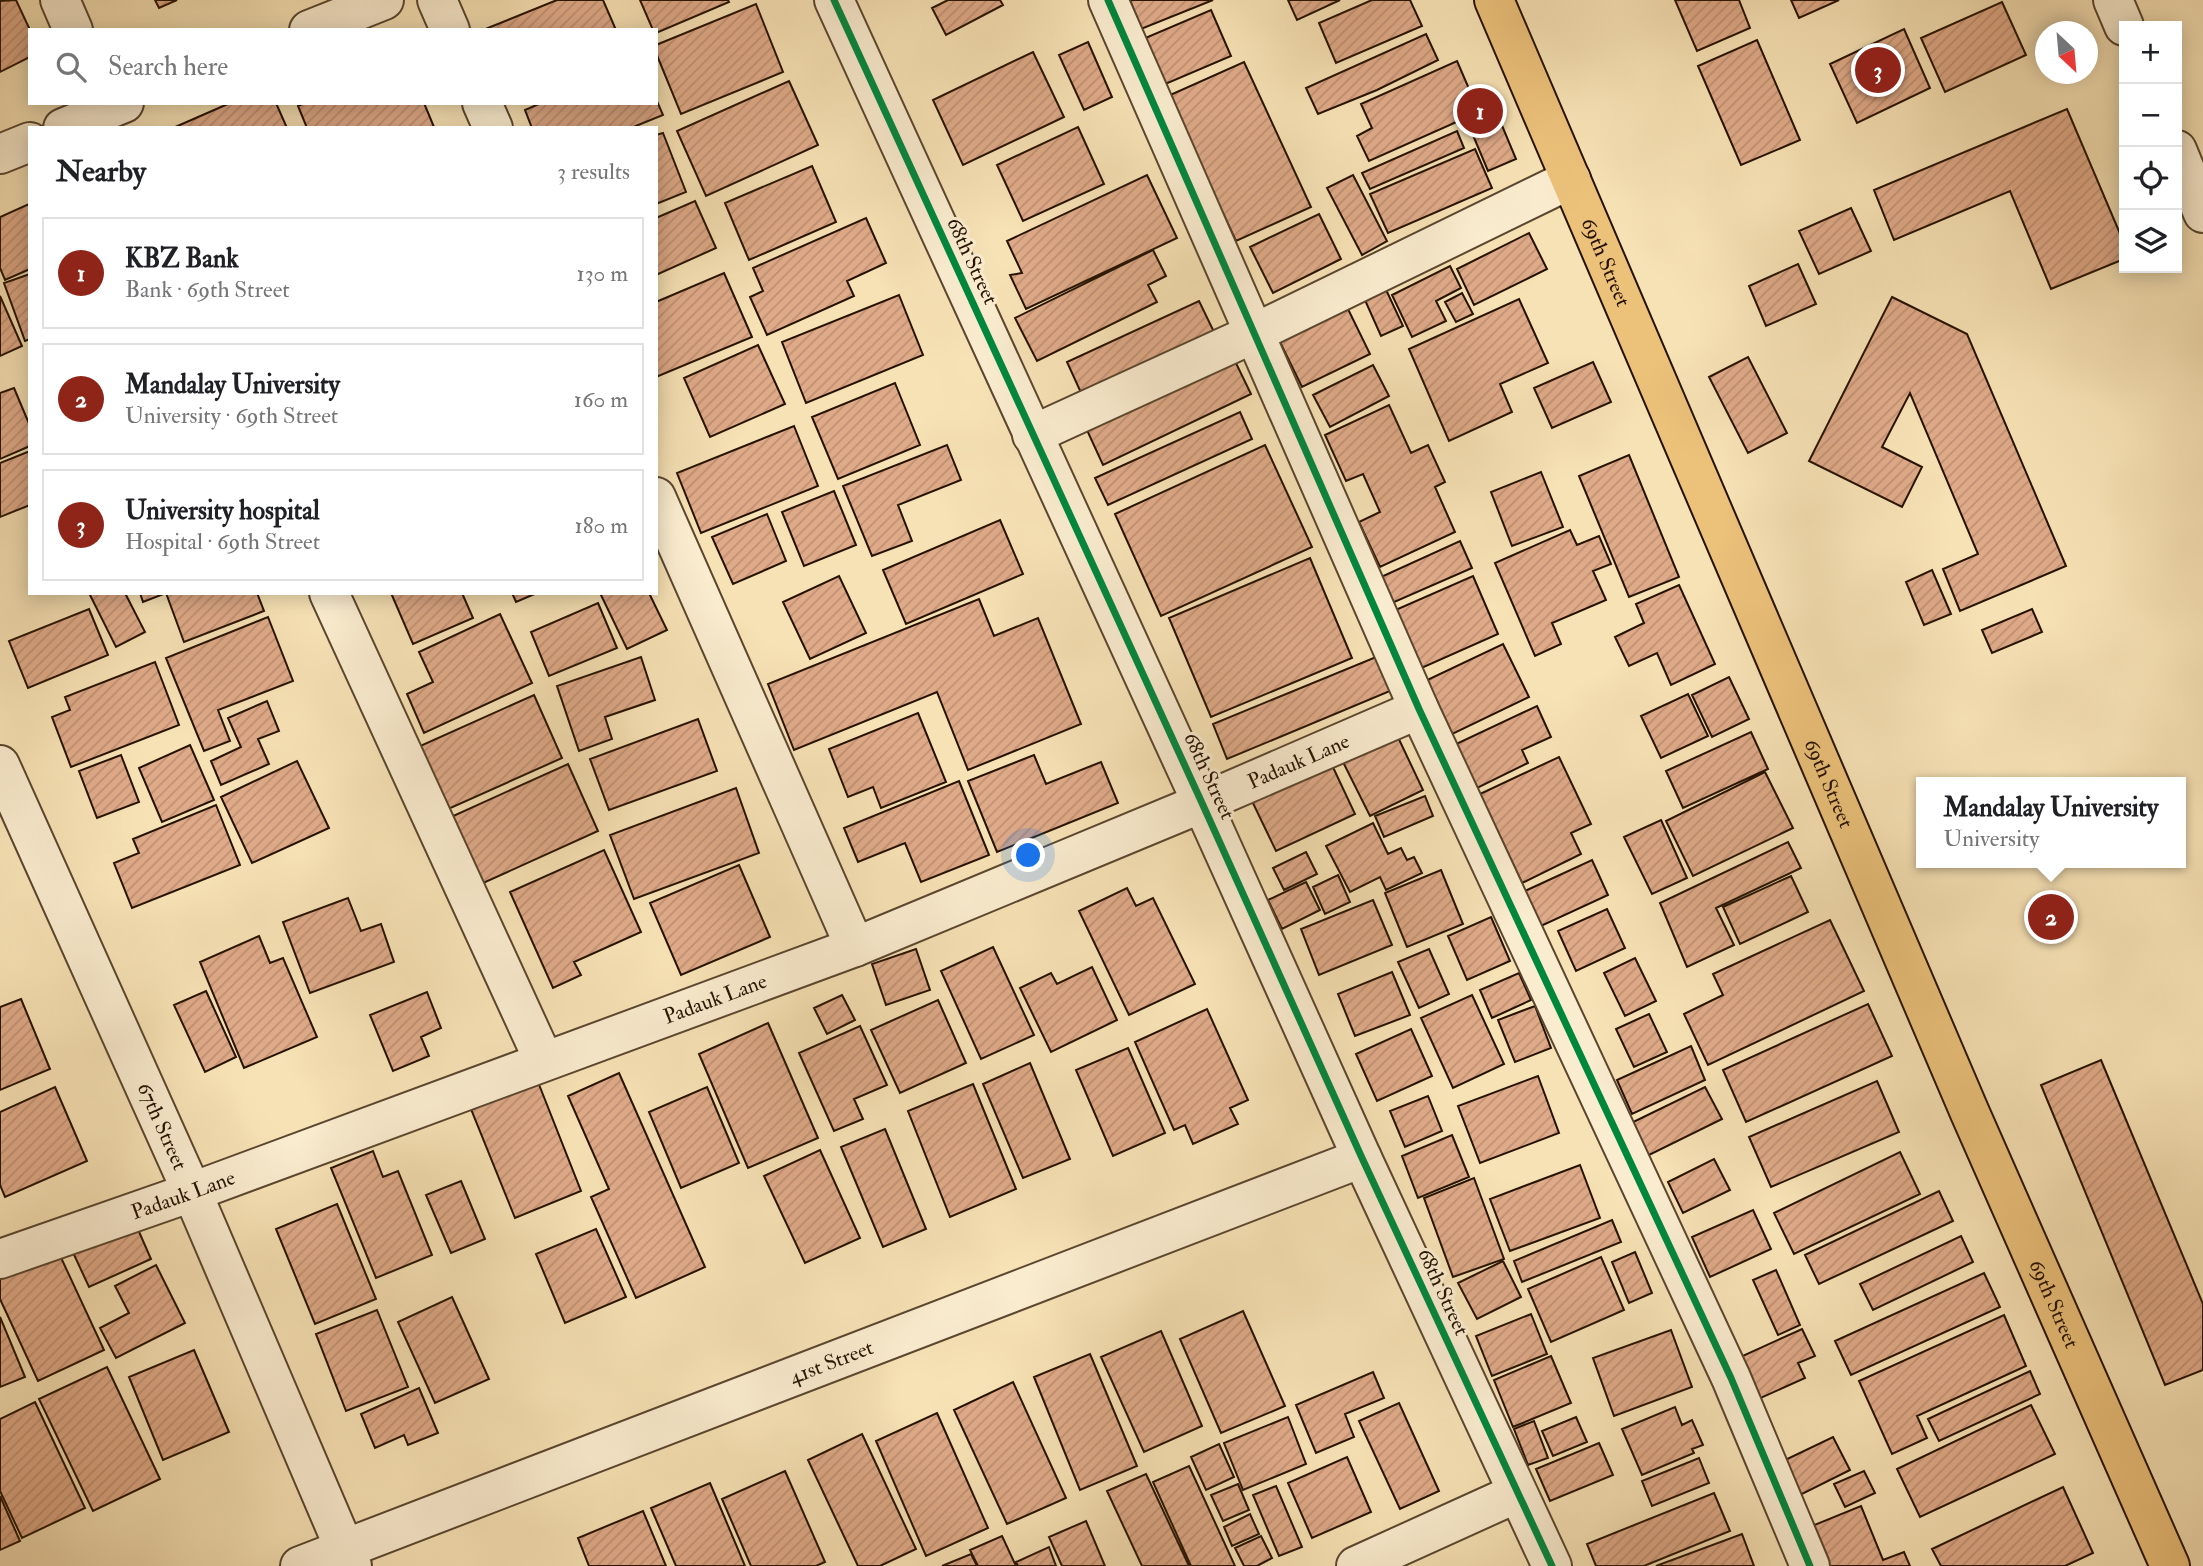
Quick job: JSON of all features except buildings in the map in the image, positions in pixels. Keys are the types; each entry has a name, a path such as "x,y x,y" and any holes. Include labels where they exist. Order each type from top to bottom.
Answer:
{"main road":[{"name":"69th Street","path":"1494,0 1970,1113 2170,1566"}],"street":[{"path":"60,0 71,28"},
{"path":"314,28 384,0"},
{"path":"437,0 449,28"},
{"name":"68th Street","path":"834,0 1362,1158 1552,1566"},
{"path":"1108,0 1419,709 1731,1378 1810,1566"},
{"path":"2113,0 2122,21"},
{"path":"483,105 492,126"},
{"path":"70,126 112,111"},
{"path":"0,154 28,143"},
{"path":"2182,162 2203,213"},
{"path":"1032,435 1255,333 1571,179"},
{"path":"658,502 855,947"},
{"path":"330,595 544,1061"},
{"name":"Padauk Lane","path":"0,1259 192,1192 855,947 1202,803 1419,709"},
{"name":"67th Street","path":"0,765 192,1192 348,1558"},
{"name":"41st Street","path":"300,1566 348,1558 1362,1158"},
{"path":"1356,1566 1517,1493"}],"cycle path":[{"path":"834,0 1362,1158 1552,1566"},
{"path":"1108,0 1419,709 1731,1378 1810,1566"}],"place":[{"name":"University hospital","path":"1878,70"},
{"name":"KBZ Bank","path":"1480,111"},
{"name":"Mandalay University","path":"2051,917"}]}
